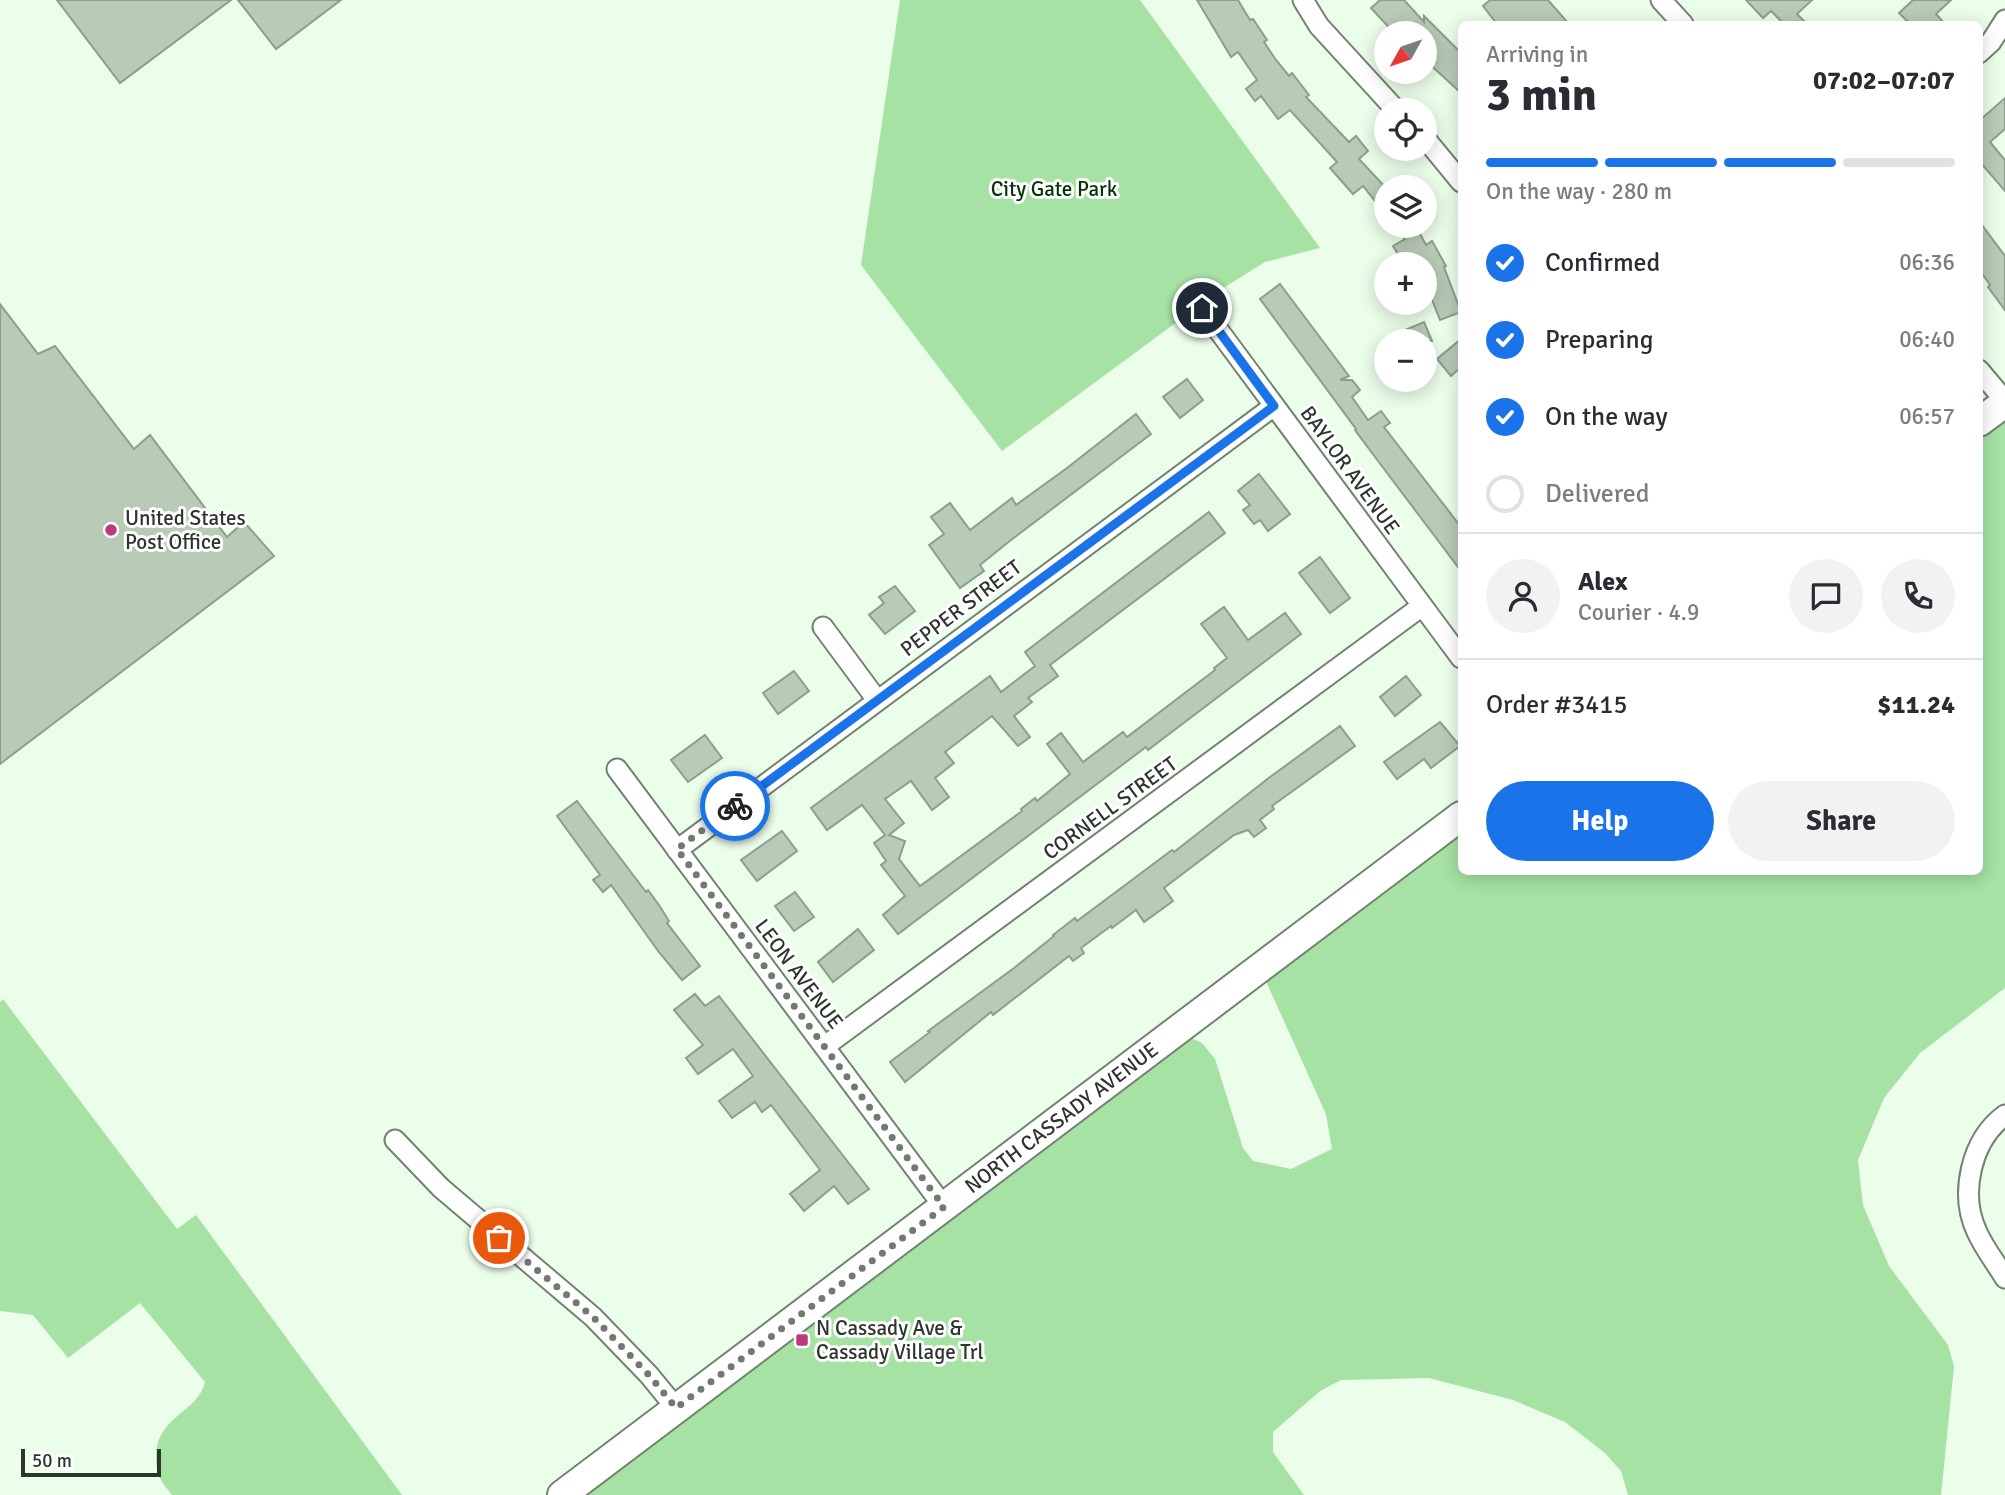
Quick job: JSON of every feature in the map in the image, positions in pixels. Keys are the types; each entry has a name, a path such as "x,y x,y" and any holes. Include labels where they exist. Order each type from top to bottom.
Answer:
{"main road":[{"path":"1983,419 2005,402"},
{"name":"NORTH CASSADY AVENUE","path":"562,1495 1458,818"}],"street":[{"path":"1303,0 1319,26 1385,98"},
{"path":"1661,0 1680,21"},
{"path":"1983,49 2005,20"},
{"path":"1437,153 1458,179"},
{"name":"BAYLOR AVENUE","path":"1202,308 1458,654"},
{"path":"1983,375 2005,402"},
{"name":"PEPPER STREET","path":"677,849 1274,406"},
{"name":"CORNELL STREET","path":"825,1046 1422,606"},
{"path":"822,627 877,700"},
{"name":"LEON AVENUE","path":"617,769 944,1207"},
{"path":"2005,1115 1985,1135 1969,1176 1969,1198 1976,1231 2005,1279"},
{"path":"395,1140 441,1188 593,1317 649,1375 676,1408"}],"green space":[{"name":"City Gate Park","path":"900,0 1140,0 1320,248 1265,262 1220,290 1002,451 861,265"},
{"path":"2005,416 2005,988 1920,1053 1884,1098 1858,1160 1863,1205 1889,1266 1948,1345 1954,1366 1941,1495 1628,1495 1621,1471 1605,1453 1565,1422 1513,1400 1429,1378 1341,1380 1320,1391 1273,1432 1273,1452 1304,1495 582,1495 1187,1036 1202,1043 1215,1059 1243,1148 1253,1161 1291,1169 1332,1149 1326,1114 1264,977 1458,828 1458,875 1983,875 1983,432"},
{"path":"3,999 177,1229 196,1215 402,1495 172,1495 158,1473 158,1442 170,1423 195,1401 205,1382 140,1303 68,1358 33,1315 0,1311 0,1002"}],"building":[{"path":"57,0 231,0 120,83"},
{"path":"238,0 341,0 276,49"},
{"path":"1197,0 1238,0 1267,40 1264,42 1276,60 1289,76 1292,73 1309,95 1306,97 1349,142 1356,136 1368,151 1359,159 1374,175 1374,200 1363,186 1353,194 1330,168 1337,162 1290,110 1278,119 1261,96 1255,101 1246,89 1257,80 1238,52 1231,57"},
{"path":"1380,0 1404,0 1423,21 1383,21 1371,8"},
{"path":"1490,0 1548,0 1566,21 1495,21 1483,6"},
{"path":"1746,0 1812,0 1797,14 1804,21 1781,21 1771,11 1763,18"},
{"path":"1913,0 1951,0 1936,14 1942,21 1907,21 1899,13"},
{"path":"1437,29 1458,50 1458,90 1437,71"},
{"path":"2005,98 2005,129 1990,142 2005,160 2005,191 1983,166 1983,117"},
{"path":"1983,226 2005,256 2005,310 1988,287 1990,285 1983,275"},
{"path":"1404,238 1422,238 1426,245 1432,241 1446,266 1444,267 1458,304 1458,313 1440,320 1437,312 1437,252 1397,252 1393,246"},
{"path":"1280,284 1349,376 1340,380 1352,380 1360,390 1352,397 1368,420 1381,411 1390,423 1384,427 1458,523 1458,567 1355,430 1260,299"},
{"name":"United States Post Office","path":"0,304 38,354 55,346 134,449 150,435 227,537 244,522 274,556 0,764"},
{"path":"1424,322 1427,329 1407,329"},
{"path":"1458,342 1458,370 1451,376 1437,359"},
{"path":"1187,379 1203,400 1180,418 1163,397"},
{"path":"1136,414 1151,434 1011,540 980,565 984,571 960,588 929,545 944,534 931,517 950,503 970,530 1012,498 1016,505"},
{"path":"1259,474 1290,514 1268,531 1260,520 1254,524 1243,510 1250,505 1238,491"},
{"path":"1209,512 1225,533 1050,665 1058,676 1028,698 1032,702 1014,716 1030,737 1018,746 992,716 945,752 954,763 935,778 949,797 932,810 911,781 885,799 904,823 889,835 905,841 899,859 920,886 1070,774 1047,744 1061,733 1083,762 1123,732 1127,737 1215,670 1214,668 1227,658 1201,624 1224,607 1248,640 1285,613 1301,634 898,934 883,915 905,896 881,865 886,861 874,843 885,835 862,805 827,830 811,808 990,676 1001,692 1035,666 1025,652"},
{"path":"1320,557 1350,598 1330,613 1299,573"},
{"path":"895,586 915,611 885,634 869,615 884,603 879,597"},
{"path":"794,671 809,691 778,714 763,693"},
{"path":"1406,676 1421,695 1395,716 1380,697"},
{"path":"1440,722 1458,744 1458,748 1431,768 1424,759 1397,779 1384,762"},
{"path":"1340,726 1355,746 1272,806 1274,809 1260,820 1266,828 1254,837 1248,830 1234,835 1164,888 1173,901 1144,922 1136,910 1112,928 1111,926 1081,948 1084,953 1073,961 1069,956 993,1015 991,1012 905,1082 890,1062 1075,918 1077,921 1172,850 1174,852"},
{"path":"705,735 722,758 688,782 671,760"},
{"path":"577,801 646,892 648,890 669,921 667,923 700,966 682,980 611,885 603,892 593,880 600,875 557,816"},
{"path":"782,831 797,851 757,881 741,860"},
{"path":"795,892 814,917 794,931 775,906"},
{"path":"858,929 874,950 833,982 818,962"},
{"path":"695,994 705,1006 719,996 869,1189 848,1204 834,1186 804,1211 790,1194 820,1170 771,1105 762,1112 755,1102 732,1118 719,1101 753,1076 733,1049 698,1074 686,1058 703,1045 674,1010"}],"way so far":[{"path":"499,1238 593,1317 649,1375 676,1408 944,1207 677,849 735,806"}],"place":[{"name":"United States Post Office","path":"111,530"},
{"name":"N Cassady Ave & Cassady Village Trl","path":"802,1340"}],"route":[{"path":"735,806 1274,406 1202,308"}]}
